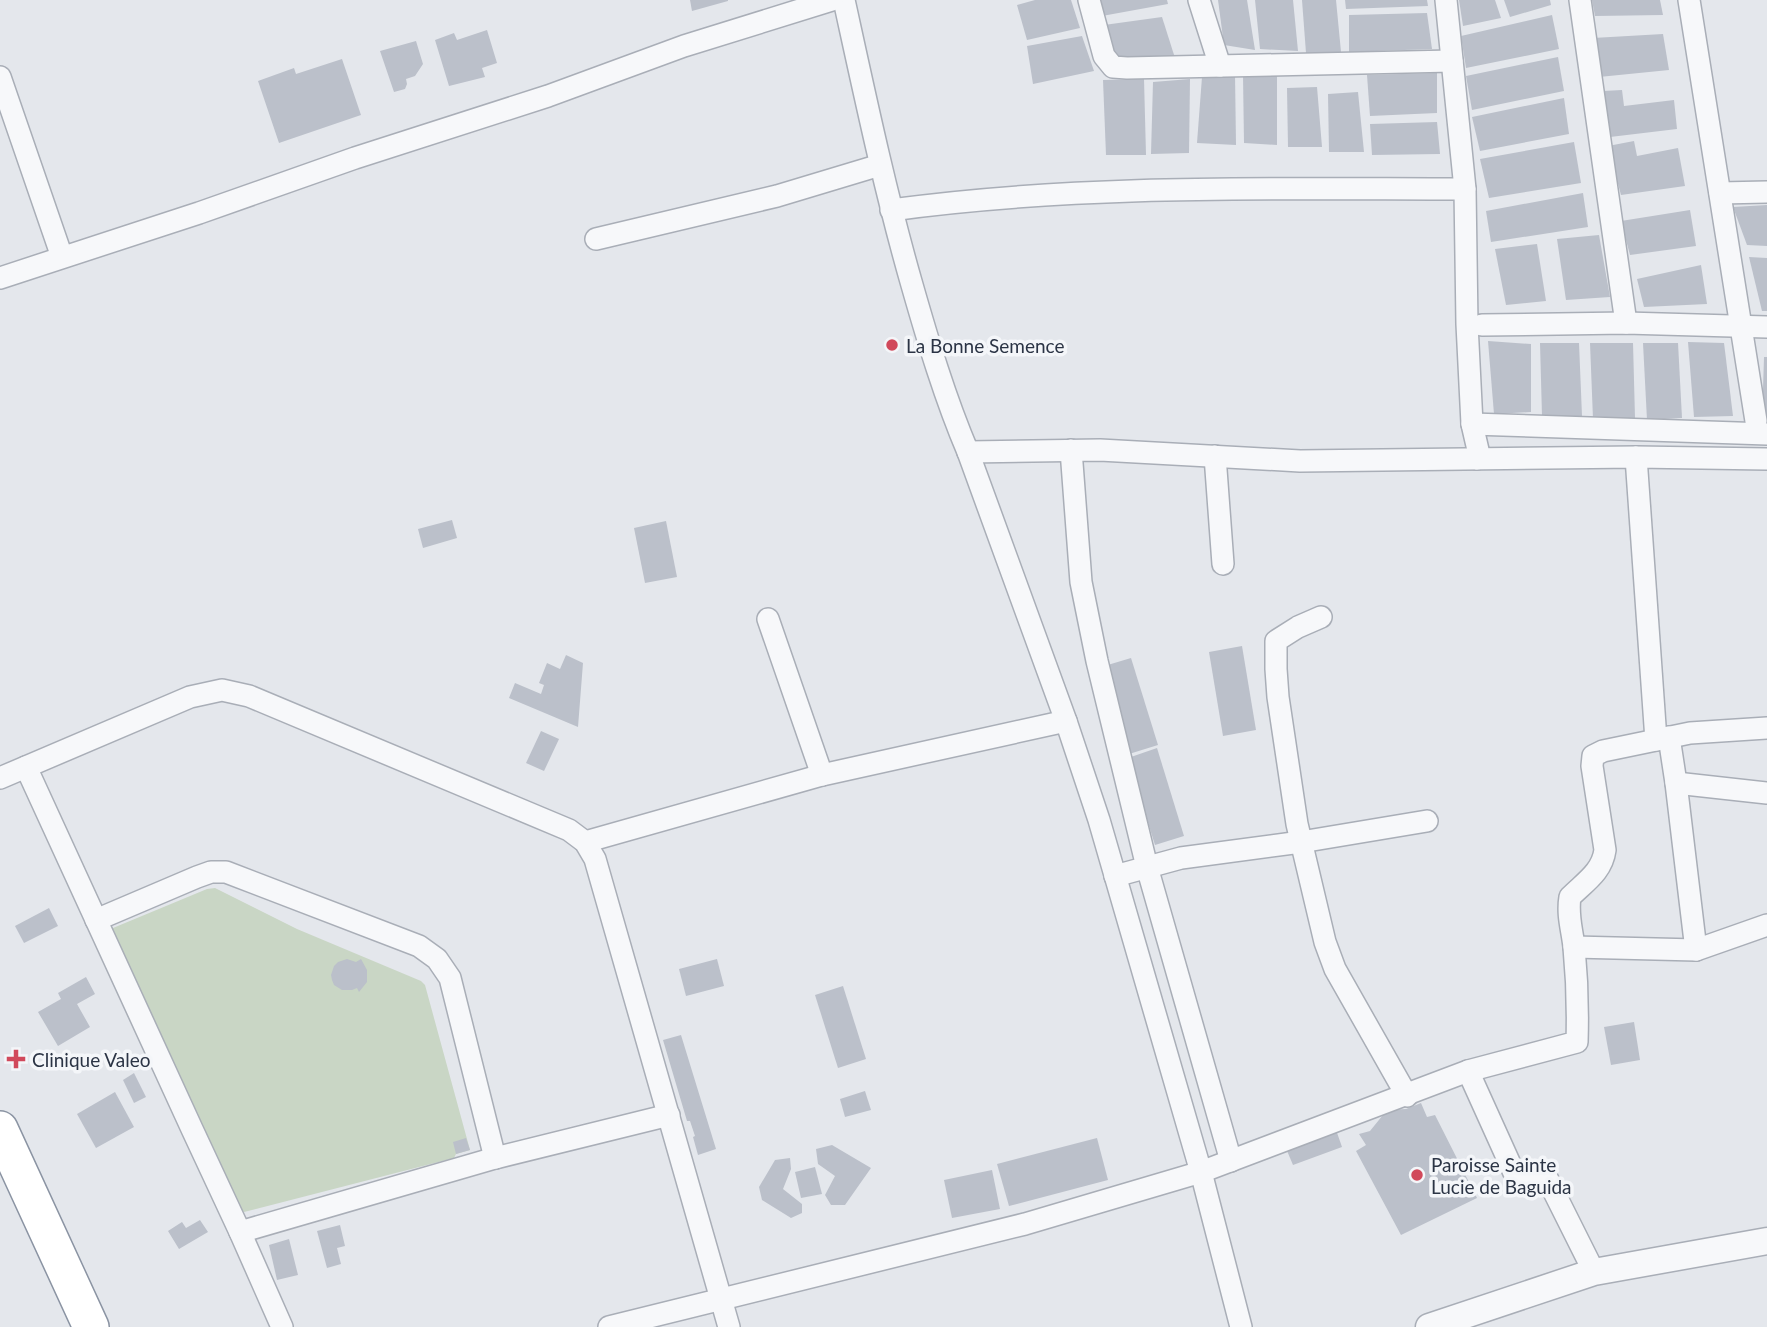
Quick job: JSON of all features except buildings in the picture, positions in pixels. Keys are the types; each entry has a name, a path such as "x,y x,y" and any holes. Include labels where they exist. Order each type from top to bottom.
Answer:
{"highway":[{"path":"0,1129 91,1327"},
{"path":"0,1188 64,1327"}],"street":[{"path":"0,278 548,96 684,46 832,0"},
{"path":"844,0 880,165 920,314 952,415 968,452 1100,820 1201,1172 1241,1327"},
{"path":"1089,0 1104,56 1113,67 1452,61"},
{"path":"1199,0 1220,66"},
{"path":"1446,0 1465,189 1467,324 1472,424 1478,450 1477,459"},
{"path":"1580,0 1626,323"},
{"path":"1472,424 1762,427 1741,325 1689,0"},
{"path":"0,76 62,257"},
{"path":"596,239 777,196 880,165"},
{"path":"891,210 965,201 1124,191 1465,189"},
{"path":"1720,193 1767,192"},
{"path":"1482,326 1626,323 1767,327"},
{"path":"968,452 1071,450 1300,461 1636,457 1767,459"},
{"path":"1071,450 1081,582 1097,661 1147,867 1231,1161"},
{"path":"1215,456 1223,564"},
{"path":"1636,457 1662,739 1676,783 1696,950"},
{"path":"1321,617 1298,626 1276,641 1278,697 1301,842 1325,942 1335,969 1406,1096"},
{"path":"768,619 822,775"},
{"path":"0,778 190,697 222,690 249,696 569,830 585,842 596,859 729,1327"},
{"path":"585,842 822,775 1066,721"},
{"path":"609,1327 1025,1224 1201,1172 1468,1071 1577,1042 1574,947 1568,912 1570,897 1598,871 1605,850 1592,766 1593,756 1603,751 1690,733 1767,729"},
{"path":"26,767 282,1327"},
{"path":"1676,783 1767,793"},
{"path":"1115,876 1181,858 1427,821"},
{"path":"96,920 197,877 211,872 226,872 419,946 437,959 450,978 495,1158"},
{"path":"1574,947 1696,950 1767,925"},
{"path":"1468,1071 1515,1175 1526,1178 1546,1176 1594,1272"},
{"path":"240,1231 495,1158 669,1115"},
{"path":"1429,1327 1594,1272 1767,1241"}],"green space":[{"path":"215,888 297,929 425,985 470,1150 456,1154 454,1158 244,1212 238,1207 107,939 113,928"}],"place":[{"name":"La Bonne Semence","path":"892,345"},
{"name":"Clinique Valeo","path":"16,1059"},
{"name":"Paroisse Sainte Lucie de Baguida","path":"1417,1175"}]}
